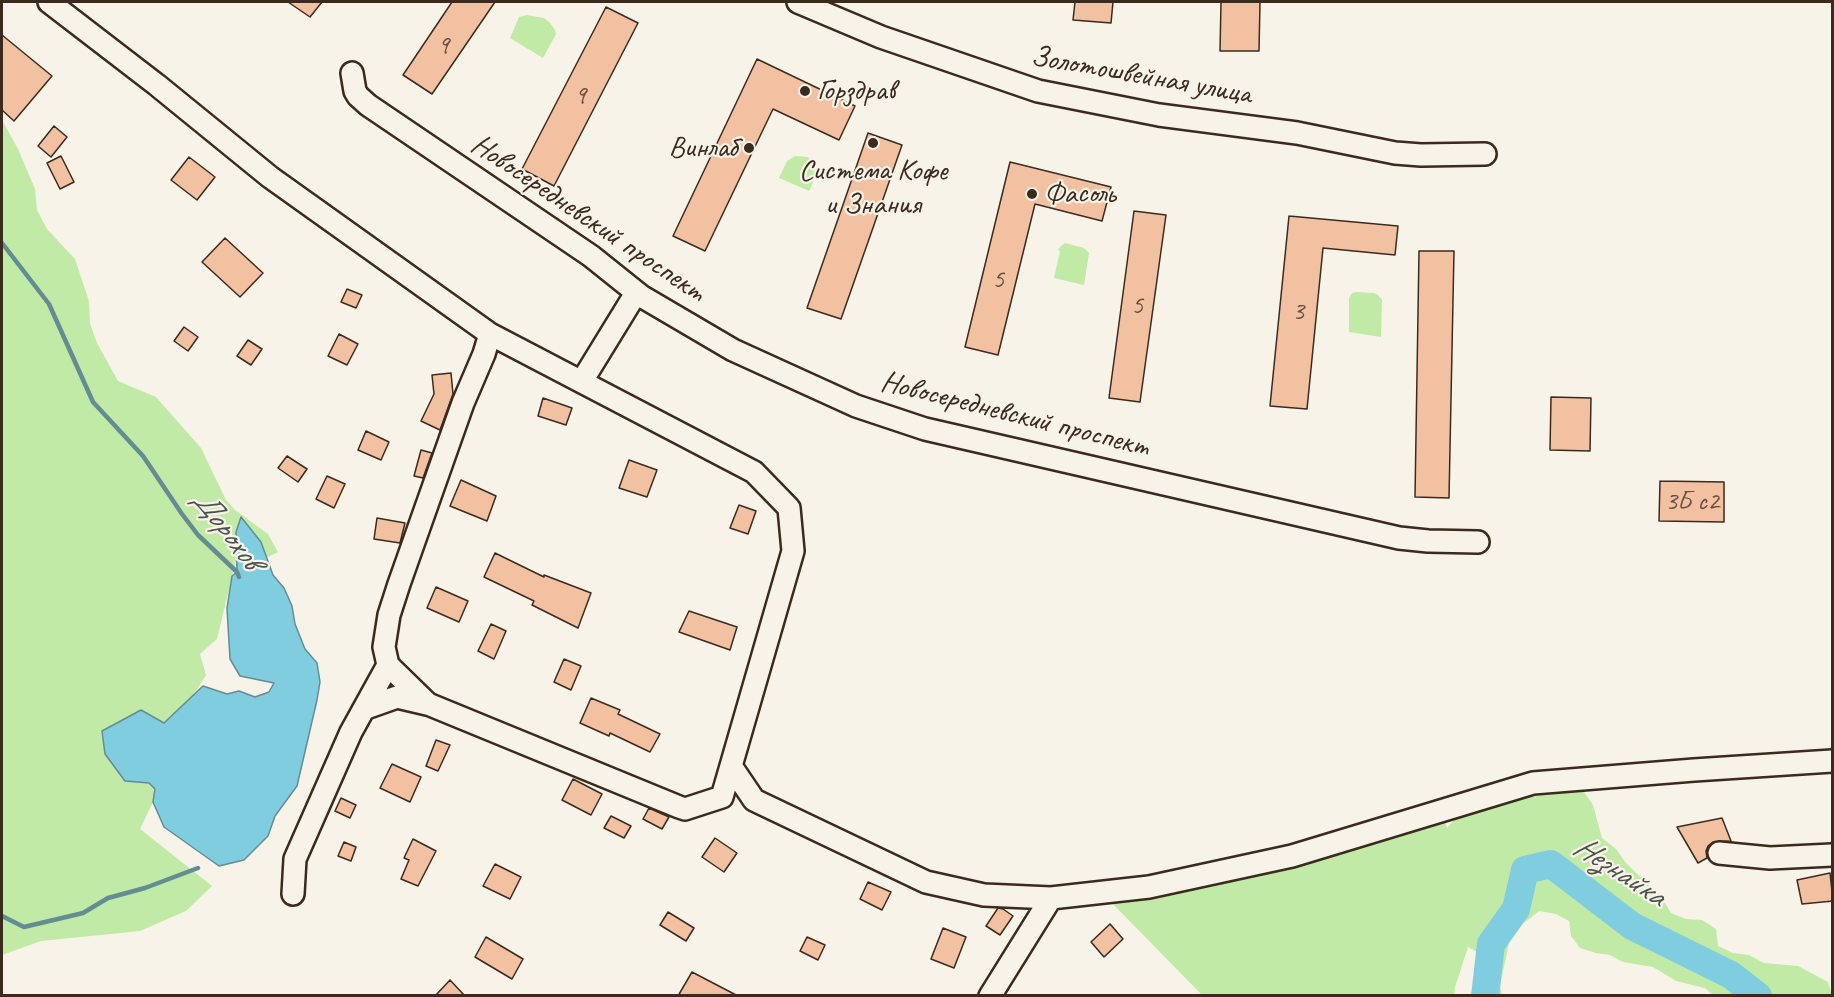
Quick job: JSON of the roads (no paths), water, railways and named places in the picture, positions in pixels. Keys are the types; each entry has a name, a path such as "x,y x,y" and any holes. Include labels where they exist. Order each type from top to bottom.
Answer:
{"street":[{"path":"49,2 157,85 270,177 490,333 754,472 789,508 793,551 722,797 685,809 428,704 397,697 366,708"},
{"name":"Золотошвейная улица","path":"798,2 881,37 1038,92 1159,115 1298,133 1395,153 1485,154"},
{"name":"Новосередневский проспект","path":"352,73 355,91 368,105 591,256 636,293 745,356 856,406 925,429 1399,538 1478,542"},
{"path":"582,381 636,293"},
{"path":"428,704 388,665 384,647 399,584 490,333"},
{"path":"293,894 295,859 351,732 388,665"},
{"path":"731,766 754,800 926,882 984,895 1051,898 1149,887 1292,856 1533,783 1833,761"},
{"path":"1719,853 1770,858 1833,855"},
{"path":"990,996 1051,898"}],"water":[{"path":"241,517 261,542 273,575 284,588 305,649 317,663 320,682 297,786 275,816 268,836 244,860 219,866 164,827 153,802 155,789 149,783 125,781 105,754 102,731 141,710 164,723 203,686 227,694 239,691 255,697 269,692 274,683 240,676 230,659 227,608 232,576 237,572 236,532"}],"waterway":[{"name":"Дорохов","path":"2,243 49,304 93,402 143,456 198,535 237,572 239,577"},
{"name":"Незнайка","path":"1485,996 1491,944 1516,909 1525,870 1551,864 1632,926 1731,975 1758,996"},
{"name":"Дорохов","path":"2,916 24,927 83,913 108,898 145,888 198,868"}],"place":[{"name":"Горздрав","path":"805,91"},
{"name":"Система Кофе и Знания","path":"873,143"},
{"name":"Винлаб","path":"749,148"},
{"name":"Фасоль","path":"1032,194"}]}
